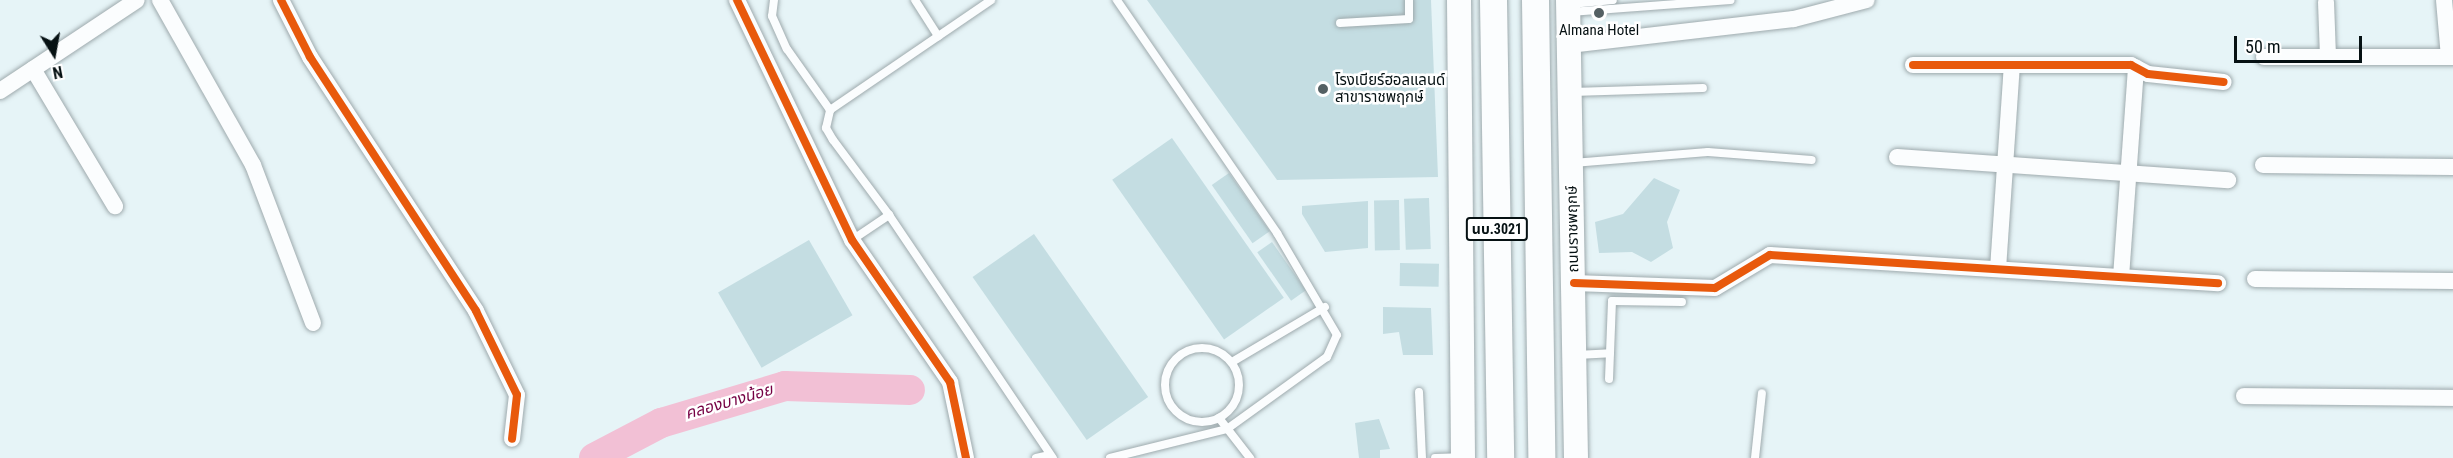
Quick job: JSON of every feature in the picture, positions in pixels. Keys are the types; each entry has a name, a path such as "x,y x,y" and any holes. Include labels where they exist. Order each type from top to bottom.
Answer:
{"main road":[{"name":"นบ.3021","path":"1459,0 1463,458"},
{"name":"นบ.3021","path":"1494,0 1500,458"},
{"name":"นบ.3021","path":"1535,0 1541,458"},
{"name":"ถนนราชพฤกษ์","path":"1568,5 1572,92 1576,458"}],"street":[{"path":"0,91 137,0"},
{"path":"160,0 253,165 313,323"},
{"path":"282,0 310,57 476,311 517,395 512,439"},
{"path":"737,0 852,240 950,382 966,458"},
{"path":"1569,45 1794,19 1867,0"},
{"path":"2264,57 2451,57 2445,0"},
{"path":"2326,2 2328,57"},
{"path":"1913,65 2136,68 2224,82"},
{"path":"1998,270 2012,65"},
{"path":"2121,277 2136,68"},
{"path":"33,69 116,206"},
{"path":"1897,157 2228,180"},
{"path":"2263,165 2453,167"},
{"path":"1574,283 1714,288 1770,255 2218,283"},
{"path":"2255,279 2453,281"},
{"path":"2244,396 2453,398"}],"lane":[{"path":"774,0 772,16 787,49 830,110"},
{"path":"915,0 938,36"},
{"path":"991,0 830,110 826,128 889,215 1051,456 1036,458"},
{"path":"1110,458 1227,429 1334,352 1337,335 1325,307 1117,0"},
{"path":"1340,23 1409,19 1409,0"},
{"path":"1568,5 1613,0"},
{"path":"1568,5 1607,12 1731,0"},
{"path":"1606,1 1607,12"},
{"path":"1572,92 1703,88"},
{"path":"1573,163 1708,152 1812,160"},
{"path":"852,240 889,215"},
{"path":"1609,379 1612,302 1682,302"},
{"path":"1232,362 1325,307"},
{"path":"1194,348 1215,350 1232,362 1240,387 1233,405 1219,418 1198,422 1179,414 1166,397 1165,376 1176,357 1194,348"},
{"path":"1574,355 1610,353"},
{"path":"1419,392 1422,458"},
{"path":"1755,458 1762,393"},
{"path":"1219,418 1250,458"},
{"path":"1435,458 1463,458"}],"building":[{"name":"โรงเบียร์ฮอลแลนด์ สาขาราชพฤกษ์","path":"1147,0 1431,0 1438,177 1277,180"},
{"path":"1172,138 1284,298 1224,340 1112,180"},
{"path":"1229,173 1270,231 1253,243 1212,185"},
{"path":"1654,178 1680,190 1667,222 1673,248 1651,262 1632,252 1599,253 1595,222 1623,214"},
{"path":"1429,198 1431,249 1406,250 1404,199"},
{"path":"1374,200 1399,200 1400,250 1375,250"},
{"path":"1368,201 1368,248 1325,252 1302,214 1302,206"},
{"path":"1034,234 1148,397 1087,440 973,277"},
{"path":"809,240 852,315 762,368 718,292"},
{"path":"1272,242 1306,290 1291,301 1257,252"},
{"path":"1400,263 1439,264 1439,287 1400,286"},
{"path":"1383,307 1431,308 1433,355 1403,355 1399,332 1383,334"},
{"path":"1379,419 1390,449 1380,450 1380,458 1359,458 1355,423"}],"waterway":[{"name":"คลองบางน้อย","path":"594,458 661,423 785,386 910,390"}],"cycle path":[{"path":"281,0 310,57 476,311 517,395 512,439"},
{"path":"737,0 852,240 950,382 966,458"},
{"path":"1913,65 2131,65 2148,74 2224,82"},
{"path":"1574,283 1715,288 1770,255 2218,283"}],"place":[{"name":"Almana Hotel","path":"1599,13"},
{"name":"โรงเบียร์ฮอลแลนด์ สาขาราชพฤกษ์","path":"1323,89"}]}
